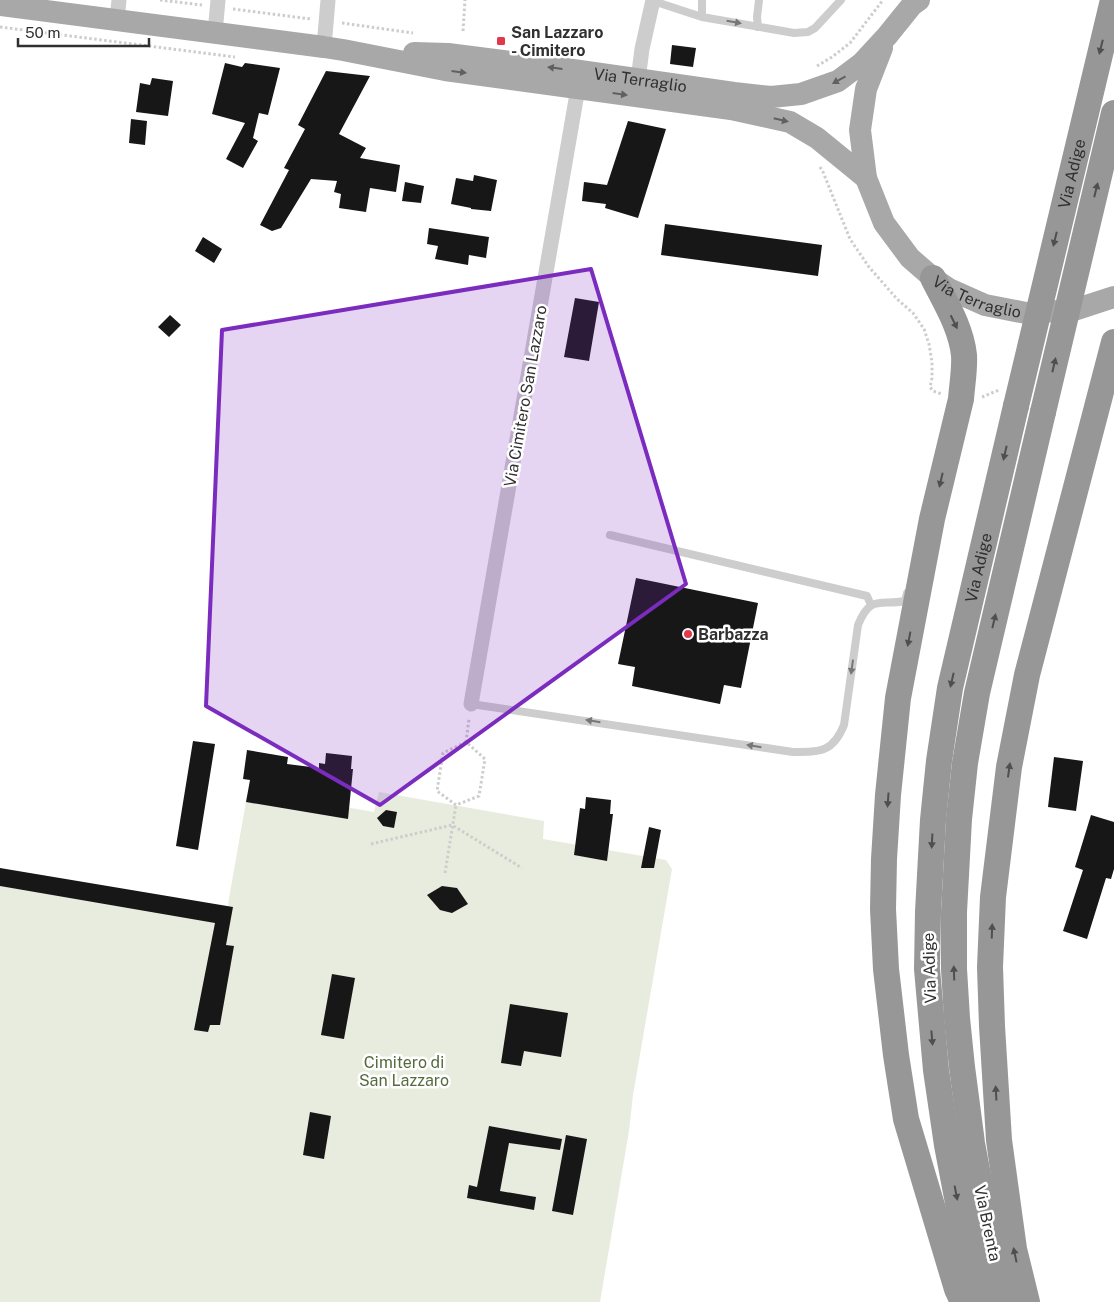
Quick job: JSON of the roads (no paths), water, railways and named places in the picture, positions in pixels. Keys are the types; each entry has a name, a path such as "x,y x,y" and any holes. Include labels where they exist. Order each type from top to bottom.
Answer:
{"highway":[{"name":"Via Adige","path":"960,1144 936,1070 927,970 933,820 939,761 950,688 1113,0"},
{"name":"Via Adige","path":"960,1144 962,1067 954,969 954,912 959,819 965,763 977,693 1114,113"},
{"path":"933,278 959,331 964,356 961,399 925,528 898,698 888,795 883,909 886,969 906,1119 957,1289 963,1302"},
{"path":"1026,1302 1014,1249 999,1140 990,967 993,897 1009,767 1027,675 1114,342"},
{"name":"Via Brenta","path":"960,1144 963,1229 982,1302"},
{"name":"Via Brenta","path":"960,1144 987,1224 1008,1302"}],"main road":[{"name":"Via Terraglio","path":"333,49 448,54 771,97 801,94 838,81 862,63 912,5 919,0"},
{"name":"Via Terraglio","path":"0,5 118,10 215,33 333,49 445,70 731,109 790,122 817,138 866,178"},
{"name":"Via Terraglio","path":"887,36 866,90 860,130 866,178 884,223 910,258 949,289 985,305 1026,313 1074,310 1114,296"}],"street":[{"path":"328,0 326,21 333,49"},
{"path":"638,80 642,49 653,1"},
{"path":"215,33 218,3"},
{"name":"Via Cimitero San Lazzaro","path":"471,704 578,88"}],"lane":[{"path":"702,0 702,17"},
{"path":"758,27 759,0"},
{"path":"653,1 702,17 794,33 808,32 815,28 841,0"},
{"path":"610,535 867,596 871,605"},
{"path":"471,704 793,752 812,752 829,748 839,737 844,724 858,625 863,613 871,605 882,601 895,603 905,601 909,582"}],"place":[{"name":"San Lazzaro - Cimitero","path":"501,41"},
{"name":"Barbazza","path":"688,634"}],"park label":[{"name":"Cimitero di San Lazzaro","path":"404,1071"}]}
